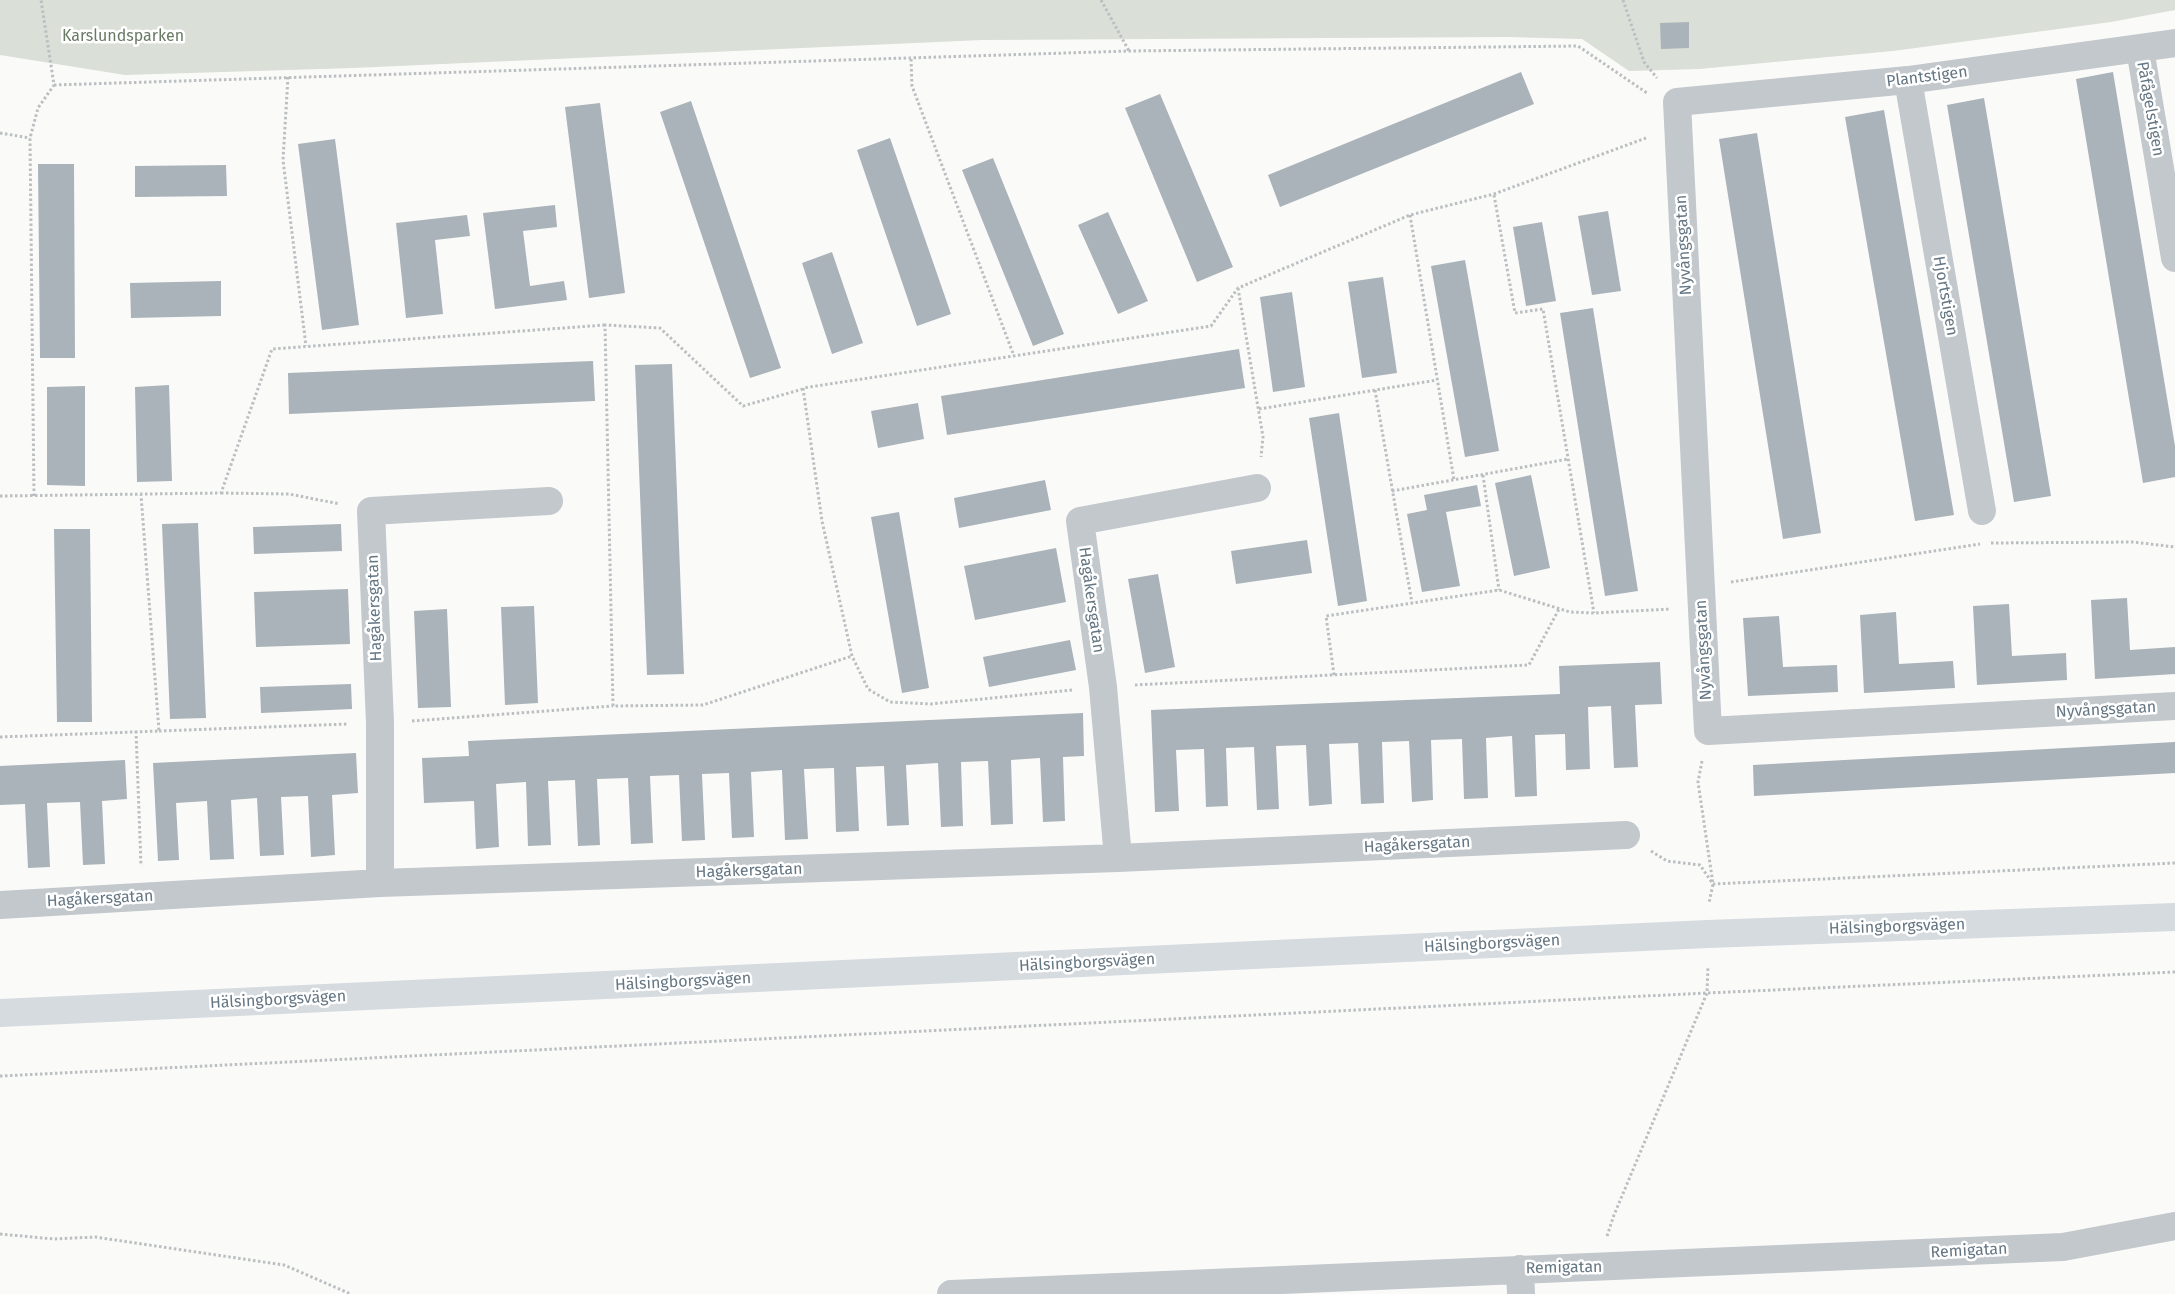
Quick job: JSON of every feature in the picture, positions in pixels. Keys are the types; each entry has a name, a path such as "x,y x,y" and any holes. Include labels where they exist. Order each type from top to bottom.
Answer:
{"main road":[{"name":"Hälsingborgsvägen","path":"0,1013 1708,934 2175,917"}],"street":[{"name":"Plantstigen","path":"1677,102 1908,80 2175,43"},
{"name":"Påfågelstigen","path":"2140,49 2175,258"},
{"name":"Hjortstigen","path":"1908,80 1982,511"},
{"name":"Nyvångsgatan","path":"1677,102 1708,731 2175,706"},
{"name":"Hagåkersgatan","path":"1118,858 1103,687 1080,521 1257,488"},
{"path":"371,511 549,501"},
{"name":"Hagåkersgatan","path":"371,511 380,723 380,883"},
{"name":"Hagåkersgatan","path":"0,905 380,883 1118,858 1626,835"},
{"name":"Remigatan","path":"951,1294 1520,1281 1598,1268 2063,1247 2175,1226"}],"path":[{"path":"34,496 30,138 38,108 54,85 41,0"},
{"path":"1100,0 1129,51"},
{"path":"1623,0 1644,62 1677,102"},
{"path":"54,85 1129,51 1578,46 1647,93 1677,102"},
{"path":"911,59 912,86 1014,356"},
{"path":"288,77 283,160 306,346"},
{"path":"222,493 272,349 605,325 660,328 743,406 804,388 1211,326 1238,288 1410,215 1494,194 1650,137 1677,102"},
{"path":"0,133 30,138"},
{"path":"1494,194 1515,313 1543,309 1594,613"},
{"path":"1410,215 1454,480"},
{"path":"1238,288 1263,437 1257,488"},
{"path":"605,325 613,706"},
{"path":"1259,409 1437,380"},
{"path":"804,388 822,521 852,656 868,689 890,702 930,704 1103,687 1529,665 1559,609"},
{"path":"1375,390 1412,603"},
{"path":"1392,491 1568,459"},
{"path":"1483,474 1499,590"},
{"path":"141,494 159,731"},
{"path":"0,496 288,494 371,511"},
{"path":"1334,675 1326,616 1499,590 1559,609 1594,613 1701,596 1728,583 1982,544 2011,542 2133,542 2175,547"},
{"path":"0,737 380,723 613,706 703,705 852,656"},
{"path":"1707,911 1714,884 1698,782 1708,731"},
{"path":"136,732 143,897"},
{"path":"1626,835 1667,861 1700,865 1714,884"},
{"path":"1714,884 2175,863"},
{"path":"1605,1243 1614,1215 1706,993 1709,960"},
{"path":"0,1076 2175,972"},
{"path":"0,1234 54,1239 95,1238 284,1265 351,1294"}],"green space":[{"name":"Karslundsparken","path":"0,0 2175,0 2175,10 2111,22 1893,51 1699,69 1629,71 1582,39 1507,37 982,40 353,68 125,75 0,55"}],"building":[{"path":"1689,22 1689,48 1661,49 1660,23"},
{"path":"1521,72 1534,104 1280,207 1268,175"},
{"path":"2113,72 2175,446 2175,477 2143,483 2076,79"},
{"path":"1160,94 1233,267 1197,282 1125,108"},
{"path":"1984,98 2051,496 2014,502 1947,105"},
{"path":"691,101 781,368 750,378 660,112"},
{"path":"600,103 625,293 589,298 565,107"},
{"path":"1884,110 1954,515 1915,521 1845,117"},
{"path":"1757,133 1821,533 1783,539 1719,139"},
{"path":"890,138 951,314 917,326 857,150"},
{"path":"335,139 359,325 322,330 298,144"},
{"path":"993,158 1064,334 1033,346 962,170"},
{"path":"38,164 74,164 75,358 40,358"},
{"path":"226,165 227,196 135,197 135,166"},
{"path":"555,205 557,227 523,231 530,286 564,281 567,300 495,309 483,213"},
{"path":"1608,211 1621,291 1592,295 1578,216"},
{"path":"1108,212 1148,301 1118,314 1078,225"},
{"path":"467,215 470,236 435,240 443,314 406,318 396,223"},
{"path":"1542,222 1556,301 1526,306 1513,227"},
{"path":"832,252 863,343 832,354 802,263"},
{"path":"1465,260 1499,451 1465,457 1431,266"},
{"path":"1383,277 1397,373 1362,378 1348,282"},
{"path":"221,281 221,316 131,318 130,283"},
{"path":"1292,292 1305,387 1273,392 1260,297"},
{"path":"1593,308 1638,591 1605,596 1560,313"},
{"path":"1239,349 1245,388 947,435 941,396"},
{"path":"593,361 595,401 289,414 288,373"},
{"path":"672,364 684,674 647,675 635,365"},
{"path":"169,385 172,481 137,482 135,387"},
{"path":"85,386 85,486 47,485 47,387"},
{"path":"918,403 924,439 878,448 871,411"},
{"path":"1339,413 1367,601 1338,606 1309,418"},
{"path":"1531,475 1550,568 1514,576 1495,483"},
{"path":"1045,480 1051,510 959,528 954,498"},
{"path":"1477,485 1481,506 1446,512 1460,586 1422,592 1407,514 1427,510 1424,495"},
{"path":"899,512 929,688 902,693 871,517"},
{"path":"198,523 206,718 170,719 162,524"},
{"path":"341,524 342,551 254,554 253,527"},
{"path":"54,529 90,529 92,722 57,722"},
{"path":"1307,540 1312,573 1236,584 1231,551"},
{"path":"1056,548 1066,602 975,620 964,566"},
{"path":"1158,574 1175,667 1145,673 1128,579"},
{"path":"348,589 350,644 256,647 254,592"},
{"path":"2127,598 2130,650 2175,647 2175,674 2095,679 2091,600"},
{"path":"2009,604 2012,656 2066,653 2067,680 1977,685 1973,606"},
{"path":"534,606 538,703 505,705 501,607"},
{"path":"447,609 451,707 418,708 414,611"},
{"path":"1896,612 1899,664 1953,661 1955,688 1864,693 1860,615"},
{"path":"1779,616 1783,667 1837,665 1838,692 1748,696 1743,618"},
{"path":"1070,640 1076,670 989,687 983,657"},
{"path":"1660,662 1662,704 1635,705 1638,767 1614,768 1611,706 1588,707 1590,769 1566,770 1565,734 1535,735 1537,796 1515,797 1512,736 1486,738 1488,798 1464,799 1462,739 1431,740 1433,800 1412,802 1409,741 1382,742 1384,803 1361,804 1358,743 1329,744 1332,804 1309,806 1306,745 1276,746 1279,809 1257,810 1254,747 1226,748 1228,806 1206,807 1204,749 1176,750 1179,811 1155,812 1151,710 1560,694 1559,666"},
{"path":"351,684 352,709 261,713 260,687"},
{"path":"1083,713 1084,756 1063,757 1065,821 1043,822 1040,758 1011,760 1013,824 991,825 988,761 961,762 963,826 941,827 938,763 906,765 909,825 887,826 884,766 856,767 859,831 836,832 834,768 804,769 808,839 785,840 782,770 751,772 754,837 732,838 729,773 702,774 705,840 682,841 679,775 650,776 653,843 631,844 628,778 597,779 600,845 578,846 575,780 548,781 551,845 528,846 526,782 496,784 499,847 476,849 474,801 424,803 422,758 469,756 468,741"},
{"path":"2175,742 2175,773 1754,796 1753,765"},
{"path":"356,753 358,793 332,795 335,855 311,857 308,796 281,797 284,855 260,856 257,798 231,800 234,859 210,860 207,801 176,803 179,860 158,861 153,763"},
{"path":"125,760 127,799 102,801 105,864 83,865 80,802 47,803 50,867 28,868 25,804 0,805 0,766"}]}
